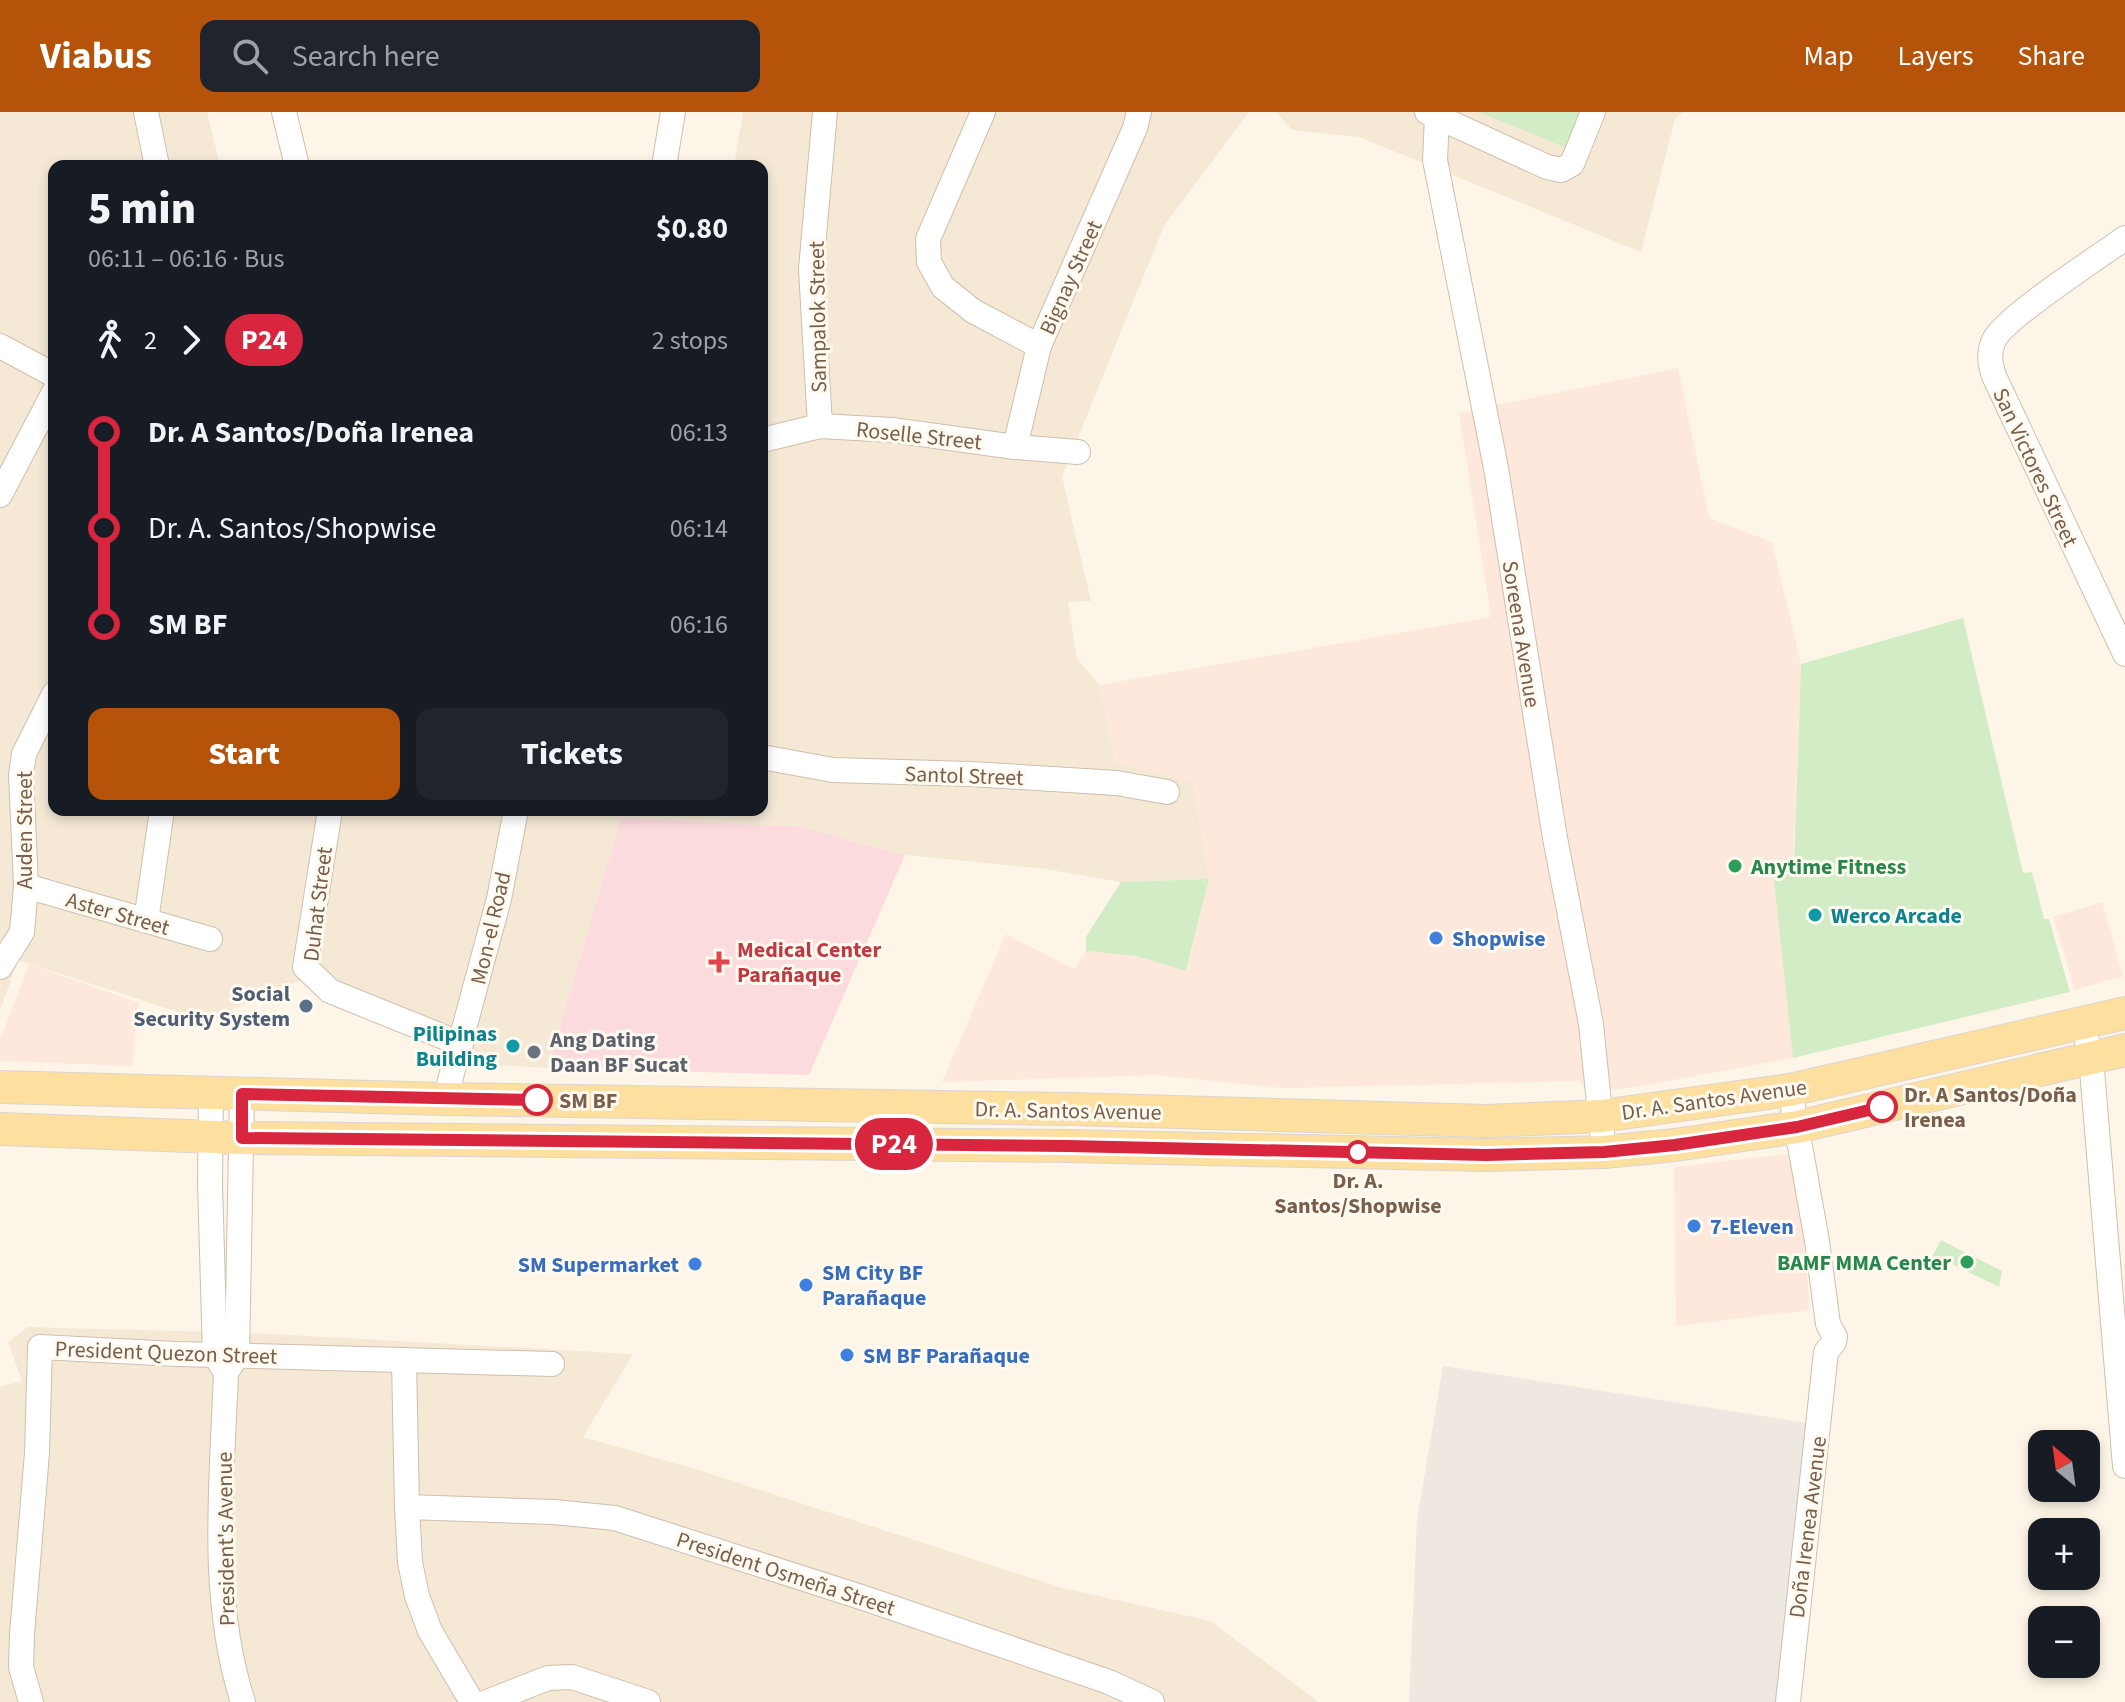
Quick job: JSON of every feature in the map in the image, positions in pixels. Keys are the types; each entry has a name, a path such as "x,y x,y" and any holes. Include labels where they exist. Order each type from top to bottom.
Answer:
{"main road":[{"name":"Dr. A. Santos Avenue","path":"0,1087 445,1099 1070,1109 1487,1121 1601,1116 1790,1090 2125,1013"},
{"name":"Dr. A. Santos Avenue","path":"0,1129 242,1138 1068,1146 1486,1155 1604,1152 1797,1127 2125,1050"}],"street":[{"path":"146,112 156,160"},
{"path":"284,112 296,160"},
{"path":"659,160 673,112"},
{"name":"Sampalok Street","path":"820,426 811,269 825,112"},
{"path":"983,112 928,239 929,262 943,287 973,311 1039,346"},
{"name":"Bignay Street","path":"1015,447 1039,346 1135,128 1139,112"},
{"path":"1432,115 1547,167 1561,170 1572,164 1593,112"},
{"name":"Soreena Avenue","path":"1432,115 1435,160 1496,468 1553,823 1591,1024 1604,1152"},
{"name":"San Victores Street","path":"2125,238 2012,319 1994,339 1989,359 1994,376 2125,654"},
{"path":"0,346 48,372"},
{"path":"0,495 48,403"},
{"name":"Roselle Street","path":"768,439 820,426 892,430 1015,447 1078,452"},
{"name":"Auden Street","path":"0,967 22,932 26,886 21,775 24,754 48,706"},
{"name":"Santol Street","path":"768,758 833,770 1117,783 1167,792"},
{"path":"146,921 161,816"},
{"name":"Duhat Street","path":"329,816 305,967 330,991 461,1044"},
{"name":"Mon-el Road","path":"445,1099 499,899 515,816"},
{"name":"Aster Street","path":"26,886 210,939"},
{"path":"2083,1024 2091,1058 2125,1466"},
{"name":"Doña Irenea Avenue","path":"1788,1702 1826,1352 1835,1337 1828,1324 1818,1244 1790,1090"},
{"name":"President's Avenue","path":"226,1093 209,1137 226,1361"},
{"name":"President's Avenue","path":"226,1093 242,1138 226,1361 221,1508 222,1594 227,1645 243,1702"},
{"name":"President Quezon Street","path":"31,1702 21,1667 37,1453 40,1347 226,1361 404,1360 552,1364"},
{"path":"404,1360 410,1562 417,1596 430,1631 472,1702"},
{"name":"President Osmeña Street","path":"407,1507 554,1512 615,1518 867,1599 1109,1682 1152,1702"},
{"path":"487,1702 548,1678 572,1677 648,1702"}],"shaded area":[{"path":"0,112 207,112 219,160 48,160 48,816 768,816 768,160 735,160 743,112 1249,112 1164,226 1062,477 1091,601 1068,602 1077,659 1100,685 1115,762 1193,783 1209,879 1121,882 1046,869 905,855 801,827 621,818 548,1068 438,1062 440,1045 322,997 301,980 226,1012 212,1023 18,960 0,1011"},
{"path":"1276,112 1684,112 1675,119 1641,252 1359,137 1292,130"},
{"path":"1678,368 1709,518 1772,542 1801,664 1793,863 1773,872 1793,1058 1592,1092 1585,1089 1580,1081 1282,1088 1157,1075 942,1082 1006,934 1074,969 1086,951 1136,956 1187,971 1209,879 1193,783 1115,762 1100,685 1491,617 1459,413"},
{"name":"Medical Center Parañaque","path":"621,818 801,827 905,855 809,1075 548,1068"},
{"path":"2102,902 2123,976 2075,990 2053,917"},
{"path":"29,964 139,1003 132,1066 0,1061 0,1040"},
{"path":"1796,1153 1810,1310 1676,1326 1674,1167"},
{"path":"28,1327 253,1333 633,1354 583,1437 705,1472 1059,1587 1210,1621 1319,1702 0,1702 0,1387 22,1381 8,1342"},
{"path":"1443,1366 1813,1424 1778,1702 1409,1702 1417,1520"}],"green space":[{"path":"1479,112 1585,112 1571,150"},
{"path":"1963,618 2023,873 2032,872 2044,919 2049,919 2070,992 1793,1058 1773,872 1794,863 1801,664"},
{"path":"1209,879 1186,971 1136,956 1086,951 1086,937 1121,882"},
{"name":"BAMF MMA Center","path":"1941,1240 2002,1271 1999,1287 1946,1261 1939,1270 1928,1264"}],"bus line":[{"name":"P24","path":"537,1100 242,1094 242,1138 1068,1146 1486,1155 1604,1152 1675,1145 1797,1127 1882,1107"}],"place":[{"name":"Anytime Fitness","path":"1735,866"},
{"name":"Werco Arcade","path":"1815,915"},
{"name":"Shopwise","path":"1436,938"},
{"name":"Medical Center Parañaque","path":"719,962"},
{"name":"Social Security System","path":"306,1006"},
{"name":"Pilipinas Building","path":"513,1046"},
{"name":"Ang Dating Daan BF Sucat","path":"534,1052"},
{"name":"SM BF","path":"537,1100"},
{"name":"Dr. A Santos/Doña Irenea","path":"1882,1107"},
{"name":"Dr. A. Santos/Shopwise","path":"1358,1152"},
{"name":"7-Eleven","path":"1694,1226"},
{"name":"BAMF MMA Center","path":"1967,1262"},
{"name":"SM Supermarket","path":"695,1264"},
{"name":"SM City BF Parañaque","path":"806,1285"},
{"name":"SM BF Parañaque","path":"847,1355"}]}
